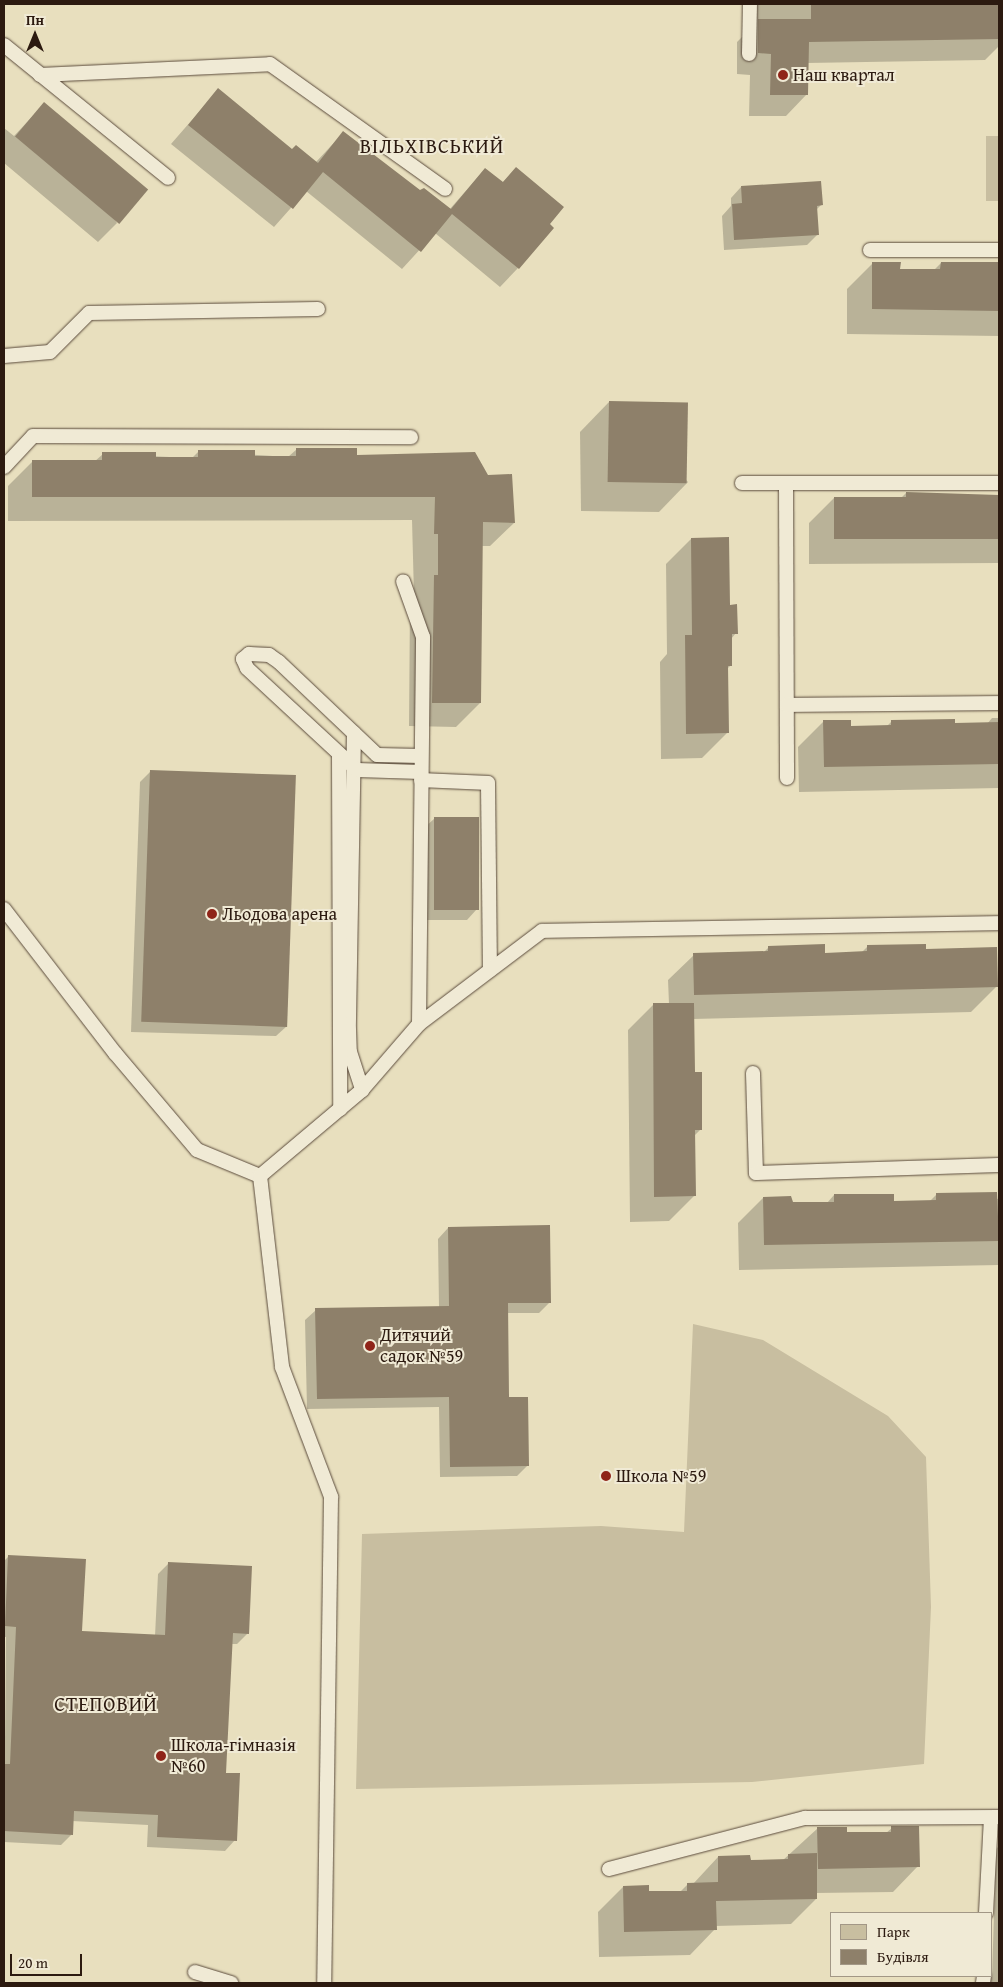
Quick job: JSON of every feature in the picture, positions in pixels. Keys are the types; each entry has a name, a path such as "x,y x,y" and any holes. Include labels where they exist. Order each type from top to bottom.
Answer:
{"lane":[{"path":"749,54 750,4"},
{"path":"4,45 168,178"},
{"path":"40,75 270,64 445,189"},
{"path":"870,250 999,250"},
{"path":"4,356 50,352 89,313 318,310"},
{"path":"4,466 33,436 411,437"},
{"path":"742,483 999,483"},
{"path":"786,483 787,778"},
{"path":"402,581 423,637 419,1024"},
{"path":"421,756 377,755 279,662 269,655 245,655 243,664 357,770 488,783 490,970"},
{"path":"787,705 999,703"},
{"path":"354,733 349,1028 350,1052 362,1090"},
{"path":"339,754 340,1109"},
{"path":"4,909 115,1053 197,1150 260,1176"},
{"path":"260,1176 362,1090 419,1024 542,931 999,923"},
{"path":"753,1073 756,1173 999,1165"},
{"path":"260,1176 282,1367 331,1497 324,1983"},
{"path":"609,1869 805,1818 995,1818 986,1912"},
{"path":"195,1972 231,1983"}],"green space":[{"path":"986,136 999,136 999,201 986,201"},
{"path":"693,1324 763,1340 888,1416 926,1457 931,1607 924,1764 752,1782 356,1789 362,1534 601,1526 684,1532"}],"building":[{"path":"811,4 999,4 999,39 809,42 808,95 770,95 771,54 758,53 758,19 811,19"},
{"path":"218,88 292,149 296,145 318,163 343,131 420,190 424,188 451,209 485,168 503,182 516,167 564,207 550,224 554,228 519,269 452,214 421,252 323,172 293,209 188,125"},
{"path":"44,102 148,189 119,224 15,136"},
{"path":"821,181 823,205 817,206 819,235 734,240 732,204 742,203 741,186"},
{"path":"872,262 901,262 900,269 940,269 941,262 998,262 999,311 872,309"},
{"path":"609,401 688,402 687,483 608,482"},
{"path":"296,448 357,448 357,455 475,452 488,475 512,474 515,523 483,522 481,703 432,703 434,575 438,575 438,534 434,534 435,497 32,497 32,460 102,460 102,452 156,452 156,457 198,457 198,450 255,450 255,456 296,456"},
{"path":"906,492 999,495 999,539 834,539 834,497 906,497"},
{"path":"729,537 730,605 737,604 738,634 732,634 732,666 728,666 729,733 686,734 685,635 692,635 691,538"},
{"path":"955,719 955,723 999,722 999,764 824,767 823,720 851,720 851,726 891,725 891,720"},
{"path":"150,770 296,775 287,1027 141,1022"},
{"path":"434,817 479,817 479,910 434,910"},
{"path":"825,944 825,953 867,951 867,945 926,944 926,949 997,947 998,987 694,995 693,953 768,951 768,946"},
{"path":"653,1003 694,1003 695,1072 702,1072 702,1130 695,1130 696,1196 654,1197"},
{"path":"997,1192 999,1241 764,1245 763,1197 791,1196 793,1202 834,1202 834,1194 894,1194 894,1201 936,1200 936,1193"},
{"path":"550,1225 551,1303 508,1303 509,1397 528,1397 529,1466 450,1467 449,1397 317,1399 315,1308 449,1306 448,1227"},
{"path":"8,1555 86,1559 82,1631 165,1635 168,1562 252,1566 249,1634 233,1633 226,1773 240,1773 237,1841 157,1837 158,1815 74,1811 73,1835 4,1831 4,1764 10,1764 16,1627 5,1626"},
{"path":"891,1826 919,1826 920,1867 818,1869 817,1827 847,1827 847,1832 891,1832"},
{"path":"817,1853 817,1899 716,1901 717,1930 624,1932 623,1886 649,1885 649,1891 687,1891 687,1883 718,1882 718,1856 750,1855 751,1860 788,1859 788,1854"}],"place":[{"name":"Наш квартал","path":"783,75"},
{"name":"Льодова арена","path":"212,914"},
{"name":"Дитячий садок №59","path":"370,1346"},
{"name":"Школа №59","path":"606,1476"},
{"name":"Школа-гімназія №60","path":"161,1756"}],"district":[{"name":"ВІЛЬХІВСЬКИЙ","path":"432,145"},
{"name":"СТЕПОВИЙ","path":"106,1703"}]}
